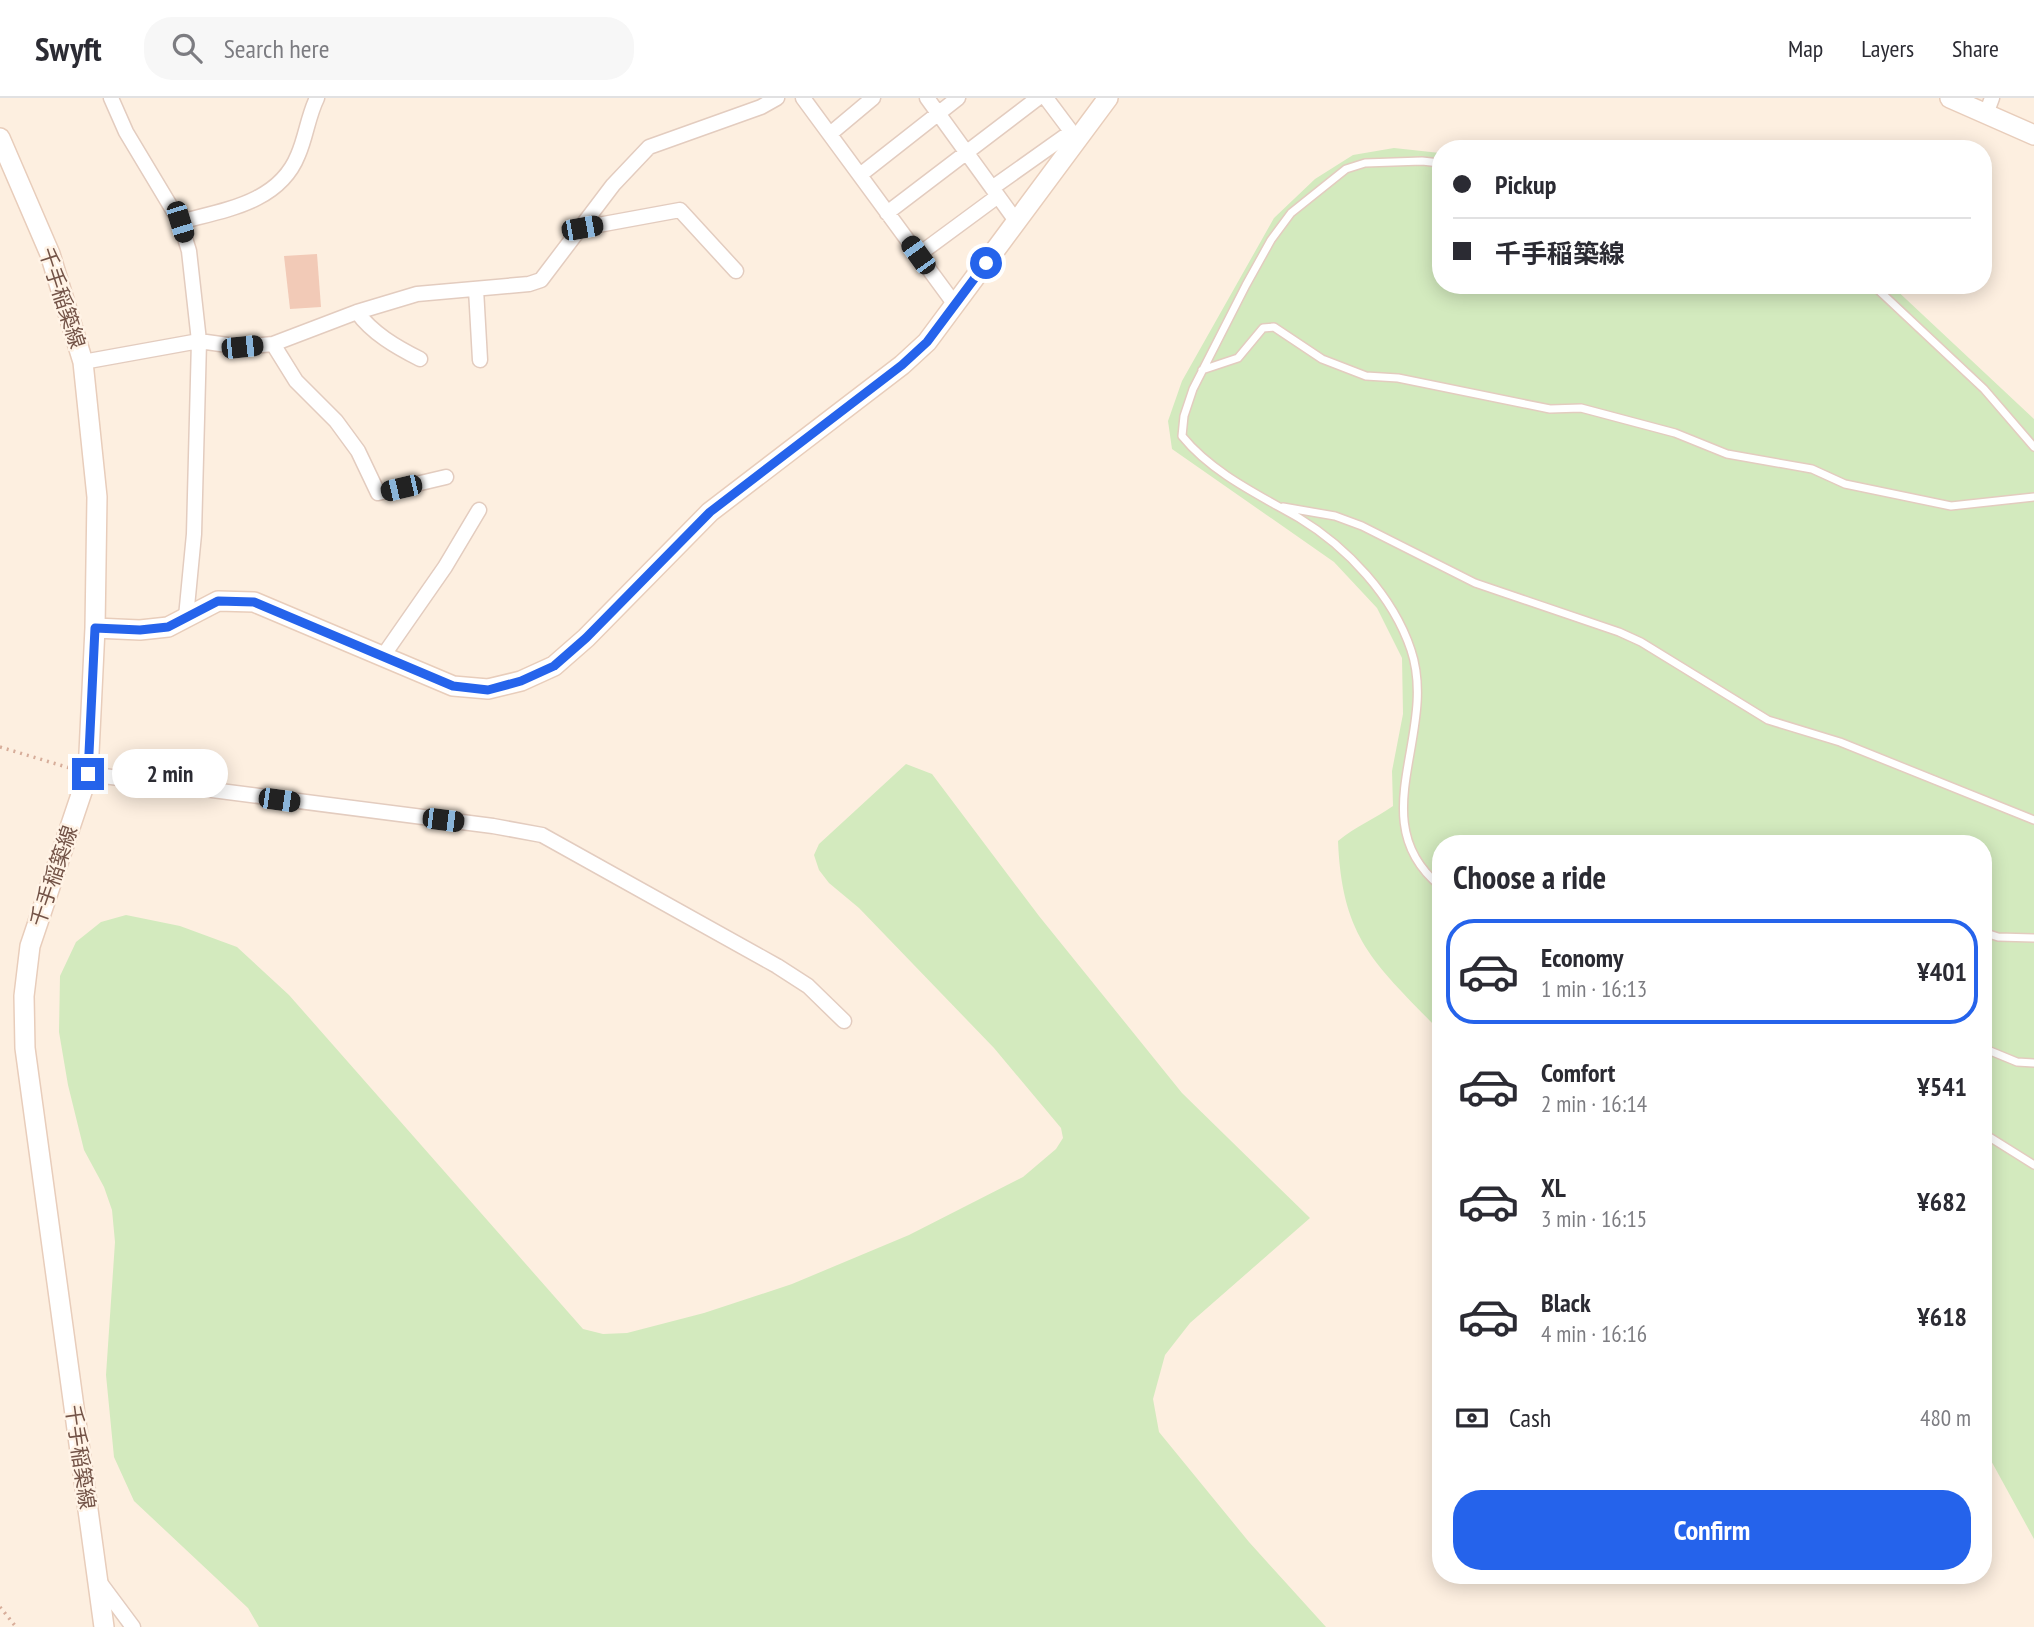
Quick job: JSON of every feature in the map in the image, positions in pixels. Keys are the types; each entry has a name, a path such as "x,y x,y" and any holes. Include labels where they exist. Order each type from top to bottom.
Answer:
{"main road":[{"path":"95,628 140,630 168,627 218,601 254,602 453,686 488,690 521,681 554,666 586,638 710,512 902,365 927,342 956,306 1074,136 1108,98"},
{"path":"1950,98 1989,106 2034,135"},
{"name":"千手稲築線","path":"0,138 50,254 83,362 97,497 95,628 88,774 30,946 24,996 25,1048 104,1627"}],"street":[{"path":"111,98 125,132 180,222 189,251 199,341 194,534 186,617"},
{"path":"180,222 258,200 285,178 298,157 317,98"},
{"path":"83,362 199,341 242,347 274,344 357,312 417,294 541,280 619,178 649,147 761,107 776,98"},
{"path":"803,98 956,306"},
{"path":"830,134 873,98"},
{"path":"927,98 1016,221"},
{"path":"860,175 958,98"},
{"path":"887,213 1038,98"},
{"path":"918,255 995,192 1074,136 1046,98"},
{"path":"582,228 680,210 736,271"},
{"path":"476,289 480,360"},
{"path":"357,312 364,322 390,344 419,359"},
{"path":"274,344 296,381 336,421 358,451 378,493 446,477"},
{"path":"383,656 445,567 479,510"},
{"path":"88,774 480,824 542,835 777,966 808,986 844,1021"},
{"path":"97,1579 133,1627"}],"lane":[{"path":"1432,163 1365,163 1346,169 1291,213 1271,240 1202,370 1184,416 1182,436 1202,457 1302,520 1345,554 1371,580 1397,619 1411,650 1419,686 1417,726 1405,775 1403,818 1410,848 1417,863 1432,876"},
{"path":"1883,294 1984,389 2034,447"},
{"path":"1202,370 1238,358 1264,328 1274,327 1322,359 1366,376 1398,378 1550,409 1581,408 1675,433 1727,454 1812,469 1845,484 1951,506 2034,497"},
{"path":"1279,507 1344,519 1475,583 1619,632 1641,642 1768,720 1840,742 2034,820"},
{"path":"1992,935 2034,938"},
{"path":"1992,1052 2017,1062 2034,1063"},
{"path":"1992,1139 2034,1165"}],"path":[{"path":"0,747 88,774"},
{"path":"0,1607 16,1627"}],"green space":[{"path":"1394,148 1432,152 1432,294 1901,294 2034,419 2034,1539 1992,1462 1992,835 1432,835 1432,1023 1393,983 1364,945 1346,901 1338,841 1393,806 1392,771 1403,714 1402,658 1377,608 1334,562 1172,449 1168,421 1182,381 1274,218 1315,179 1353,155"},
{"path":"906,764 932,774 1039,916 1182,1093 1310,1218 1190,1323 1165,1355 1153,1399 1159,1432 1249,1542 1326,1627 259,1627 248,1608 134,1501 114,1457 106,1375 115,1242 112,1210 104,1187 84,1150 68,1085 59,1032 60,976 76,942 101,922 126,915 180,926 237,947 289,995 583,1329 603,1334 627,1333 704,1313 792,1284 909,1235 1023,1177 1056,1149 1063,1138 1061,1128 994,1048 819,870 814,855 819,844"}],"building":[{"path":"317,254 321,307 290,309 284,256"}],"route":[{"path":"88,774 95,628 140,630 168,627 218,601 254,602 453,686 488,690 521,681 554,666 586,638 710,512 902,365 927,342 986,263"}]}
